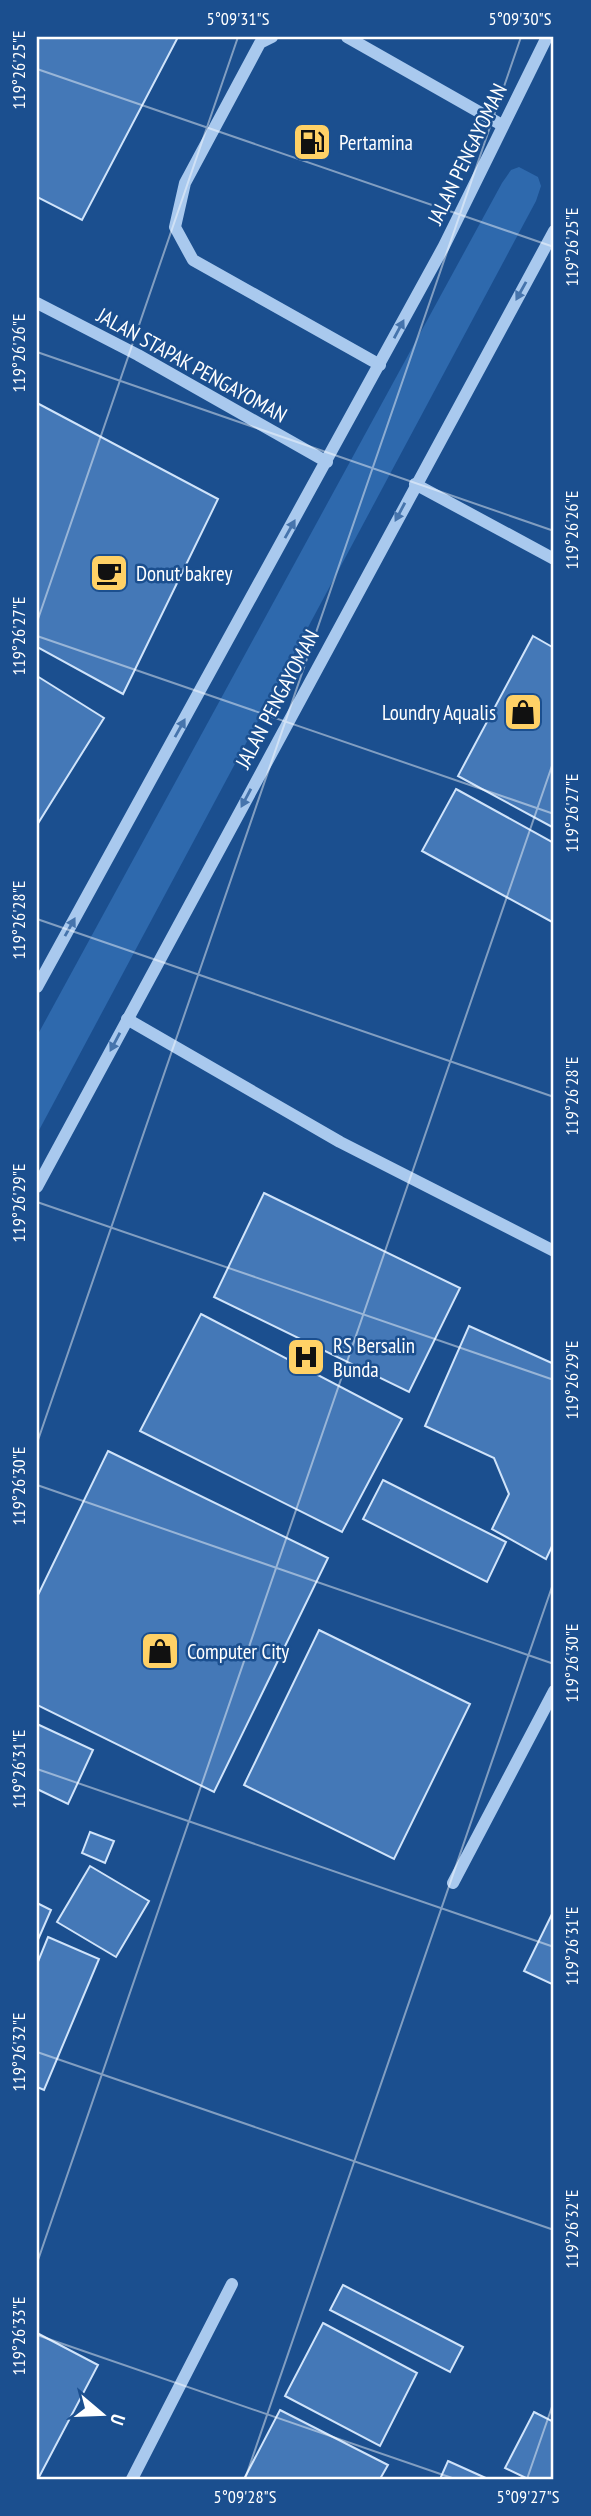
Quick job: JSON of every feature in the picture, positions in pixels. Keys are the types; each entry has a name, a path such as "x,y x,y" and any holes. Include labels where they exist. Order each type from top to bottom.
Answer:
{"street":[{"path":"272,37 260,43 185,183 175,227 193,260 380,365"},
{"path":"347,37 502,125"},
{"name":"JALAN PENGAYOMAN","path":"37,987 444,246 547,37"},
{"name":"JALAN PENGAYOMAN","path":"37,1187 554,231"},
{"name":"JALAN STAPAK PENGAYOMAN","path":"37,303 138,355 327,462"},
{"path":"415,484 554,559"},
{"path":"127,1019 340,1142 554,1251"},
{"path":"453,1883 554,1691"},
{"path":"132,2479 232,2284"}],"shaded area":[{"path":"519,167 538,177 541,186 536,201 37,1134 37,1036 502,183 511,170"}],"building":[{"path":"37,37 178,37 82,220 37,197"},
{"name":"Donut bakrey","path":"37,403 218,499 123,694 37,647"},
{"name":"Loundry Aqualis","path":"533,636 554,648 554,828 458,776"},
{"path":"37,676 104,718 37,825"},
{"path":"456,789 554,843 554,923 422,851"},
{"path":"264,1193 460,1288 409,1392 214,1297"},
{"path":"201,1314 402,1419 342,1532 140,1431"},
{"path":"469,1326 554,1364 554,1542 546,1559 492,1529 509,1494 494,1458 425,1426"},
{"name":"Computer City","path":"108,1451 328,1558 214,1792 37,1705 37,1597"},
{"path":"383,1480 506,1542 487,1582 363,1519"},
{"path":"319,1630 470,1704 394,1859 244,1785"},
{"path":"37,1724 93,1750 68,1804 37,1789"},
{"path":"90,1832 114,1841 105,1863 82,1853"},
{"path":"90,1866 149,1901 116,1957 57,1922"},
{"path":"37,1903 51,1910 37,1942"},
{"path":"554,1910 554,1985 524,1971"},
{"path":"48,1937 99,1959 44,2090 37,2087 37,1964"},
{"path":"343,2285 463,2347 450,2372 330,2310"},
{"path":"323,2323 417,2373 380,2446 285,2396"},
{"path":"37,2333 98,2365 38,2479 37,2479"},
{"path":"280,2410 388,2465 380,2479 244,2479"},
{"path":"534,2412 554,2422 554,2479 528,2479 505,2468"},
{"path":"448,2461 488,2479 440,2479"}],"place":[{"name":"Pertamina","path":"312,142"},
{"name":"Donut bakrey","path":"109,573"},
{"name":"Loundry Aqualis","path":"523,712"},
{"name":"RS Bersalin Bunda","path":"306,1357"},
{"name":"Computer City","path":"160,1651"}]}
